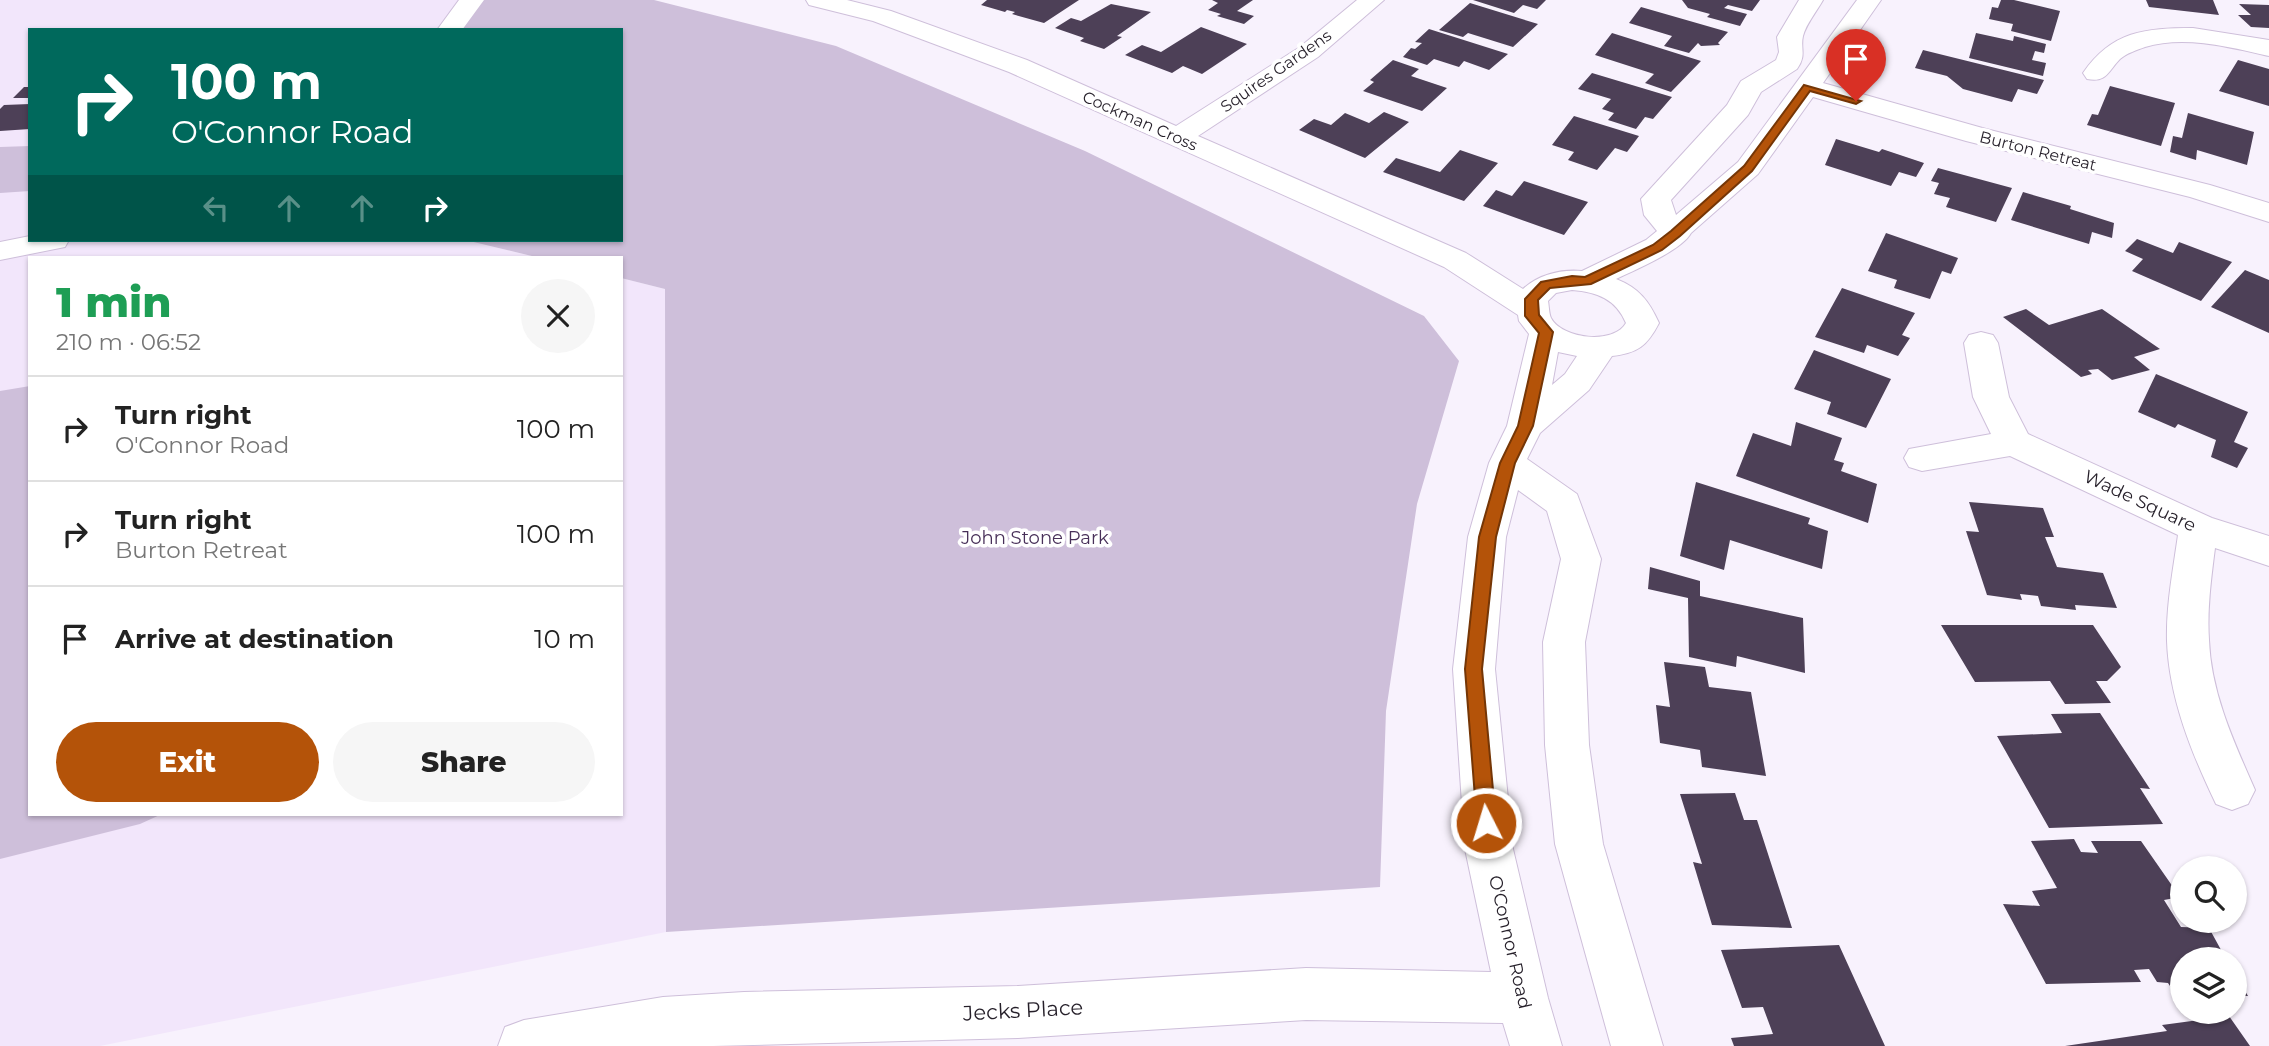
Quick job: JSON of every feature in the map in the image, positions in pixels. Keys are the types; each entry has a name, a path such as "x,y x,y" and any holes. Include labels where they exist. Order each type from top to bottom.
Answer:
{"street":[{"path":"451,28 472,0"},
{"name":"Cockman Cross","path":"818,0 883,16 1018,66 1455,260 1538,320"},
{"name":"Squires Gardens","path":"1177,137 1309,52 1372,0"},
{"path":"1666,241 1656,199 1738,109 1750,87 1787,64 1791,52 1790,37 1811,0"},
{"name":"O'Connor Road","path":"1630,300 1666,241 1748,168 1869,0"},
{"path":"2096,73 2115,49 2148,38 2221,38 2269,48"},
{"name":"Burton Retreat","path":"1808,87 1976,135 2200,191 2269,213"},
{"name":"O'Connor Road","path":"1536,1046 1522,998 1489,849 1474,669 1488,537 1516,444 1538,320 1532,299 1537,291 1572,281 1666,241"},
{"path":"0,251 44,242"},
{"name":"Cockman Cross","path":"1455,260 1572,281"},
{"path":"1538,320 1562,342 1600,349 1624,344 1639,332 1642,322 1639,311 1630,300 1603,285 1572,281"},
{"path":"1922,458 2014,443 1991,397 1981,343"},
{"path":"1600,349 1577,383 1516,444 1563,504 1581,559 1564,642 1567,745 1579,845 1637,1046"},
{"name":"Wade Square","path":"2014,443 2198,528 2269,551"},
{"path":"2198,528 2190,598 2189,657 2204,725 2232,790"},
{"name":"Jecks Place","path":"524,1046 663,1023 744,1018 1018,1029 1306,994 1522,998"}],"shaded area":[{"path":"0,0 471,0 449,28 28,28 28,242 473,242 532,256 28,256 28,816 623,816 623,278 665,289 666,932 100,1046 0,1046"}],"green space":[{"name":"John Stone Park","path":"471,0 654,0 836,46 1085,151 1424,316 1459,361 1417,504 1386,711 1380,887 666,932 665,289 623,278 623,256 532,256 473,242 623,242 623,28 449,28"},
{"path":"28,146 28,191 0,193 0,147"},
{"path":"28,386 28,816 158,816 140,824 0,859 0,391"}],"building":[{"path":"987,0 1079,0 1044,23 1012,14 1015,12 981,5"},
{"path":"1212,0 1253,0 1237,11 1254,16 1244,24 1217,16 1221,14 1208,10 1218,3"},
{"path":"1473,0 1546,0 1537,9 1523,5 1514,13"},
{"path":"1682,0 1760,0 1752,11 1728,5 1724,8 1747,14 1740,26 1707,17 1710,14 1688,8"},
{"path":"2001,0 2014,0 2060,11 2051,41 2011,31 2013,24 1989,19 1992,7 1998,8"},
{"path":"2146,0 2213,0 2219,15 2149,7"},
{"path":"1470,3 1538,24 1513,47 1468,33 1463,37 1439,30"},
{"path":"1111,4 1151,12 1117,36 1122,37 1104,49 1080,41 1084,38 1055,28 1071,18 1081,21"},
{"path":"2239,4 2269,5 2269,28 2251,27 2238,15 2251,15"},
{"path":"1641,7 1728,32 1718,43 1720,45 1701,46 1698,43 1689,53 1664,46 1672,36 1629,23"},
{"path":"1201,27 1247,44 1202,74 1183,66 1172,73 1125,55 1142,45 1161,52"},
{"path":"1429,29 1508,54 1489,70 1464,61 1459,67 1434,59 1427,65 1403,57 1411,48 1415,49 1422,43 1415,42"},
{"path":"1612,33 1701,61 1671,92 1645,83 1654,74 1595,55"},
{"path":"1976,33 2013,41 2014,36 2046,44 2044,53 2035,51 2032,60 2046,63 2043,76 1969,58"},
{"path":"1923,50 2044,80 2037,94 2018,89 2012,102 1963,89 1947,76 1915,68"},
{"path":"1393,60 1419,69 1411,76 1447,88 1422,111 1363,91 1374,82 1370,80"},
{"path":"2238,60 2269,69 2269,106 2219,91"},
{"path":"1592,73 1672,97 1653,119 1645,117 1636,129 1608,120 1614,113 1602,109 1611,99 1578,89"},
{"path":"2110,86 2175,103 2161,146 2087,125 2092,114 2098,115"},
{"path":"24,87 28,87 28,98 13,98"},
{"path":"28,104 28,129 0,131 0,109 4,105"},
{"path":"1384,112 1409,122 1365,158 1299,130 1314,119 1331,125 1345,113 1369,123"},
{"path":"2188,113 2254,132 2247,165 2197,150 2196,160 2170,152 2173,136 2182,138"},
{"path":"1574,116 1639,136 1627,152 1615,148 1597,170 1568,160 1574,152 1552,145"},
{"path":"1836,139 1879,152 1882,149 1924,163 1916,177 1899,172 1891,186 1825,165"},
{"path":"1460,150 1498,163 1464,201 1383,172 1396,158 1440,172"},
{"path":"1938,168 2012,188 1996,222 1946,207 1950,198 1934,194 1939,183 1931,181"},
{"path":"1524,181 1588,202 1564,235 1483,206 1496,190 1512,196"},
{"path":"2023,192 2071,206 2070,209 2114,223 2112,238 2092,232 2089,244 2011,220"},
{"path":"1886,233 1958,258 1951,274 1942,271 1930,299 1894,288 1897,280 1868,271"},
{"path":"2137,239 2173,253 2179,242 2232,262 2201,301 2132,271 2143,259 2125,251"},
{"path":"2245,270 2269,280 2269,333 2211,307"},
{"path":"1842,288 1915,313 1902,335 1910,338 1898,356 1867,345 1864,353 1815,337"},
{"path":"2026,309 2049,325 2102,309 2160,349 2134,357 2150,370 2112,380 2098,369 2088,370 2092,374 2081,377 2003,317"},
{"path":"1814,350 1891,379 1866,428 1827,414 1831,402 1794,389"},
{"path":"2156,374 2248,412 2234,442 2248,448 2237,468 2211,457 2216,440 2178,424 2175,428 2138,412"},
{"path":"1796,422 1842,438 1834,460 1844,463 1841,471 1877,484 1868,523 1736,476 1753,433 1791,446"},
{"path":"1696,482 1810,518 1808,524 1828,531 1822,569 1730,540 1724,570 1680,556"},
{"path":"1969,502 2043,508 2054,537 2045,537 2057,567 2103,573 2117,608 2075,605 2076,610 2041,606 2038,596 2020,594 2022,600 1987,595 1966,531 1979,532"},
{"path":"1650,567 1700,581 1700,596 1803,618 1805,673 1737,656 1736,667 1689,657 1688,598 1648,589"},
{"path":"1941,625 2093,625 2121,667 2107,681 2096,681 2111,703 2065,704 2050,681 1975,682"},
{"path":"1664,662 1705,667 1709,687 1751,692 1766,776 1702,767 1700,750 1660,743 1656,705 1670,707"},
{"path":"2100,713 2150,789 2140,788 2163,824 2049,828 1997,736 2062,733 2051,714"},
{"path":"1735,793 1744,820 1757,820 1792,928 1712,925 1693,862 1702,864 1680,794"},
{"path":"2074,839 2081,852 2098,853 2091,841 2141,841 2170,883 2170,899 2164,900 2170,910 2170,933 2212,933 2219,947 2170,947 2170,986 2168,983 2157,982 2149,969 2134,970 2141,982 2046,984 2003,904 2040,906 2032,891 2057,888 2031,841"},
{"path":"1839,945 1885,1046 1734,1046 1731,1038 1773,1034 1763,1007 1742,1008 1721,950"},
{"path":"2235,1024 2250,1046 2065,1046 2167,1031 2162,1025"}],"route":[{"path":"1486,823 1474,669 1488,537 1507,463 1525,426 1546,332 1532,316 1532,299 1537,291 1546,285 1558,281 1587,281 1657,247 1676,234 1748,168 1808,87 1856,101"}]}
